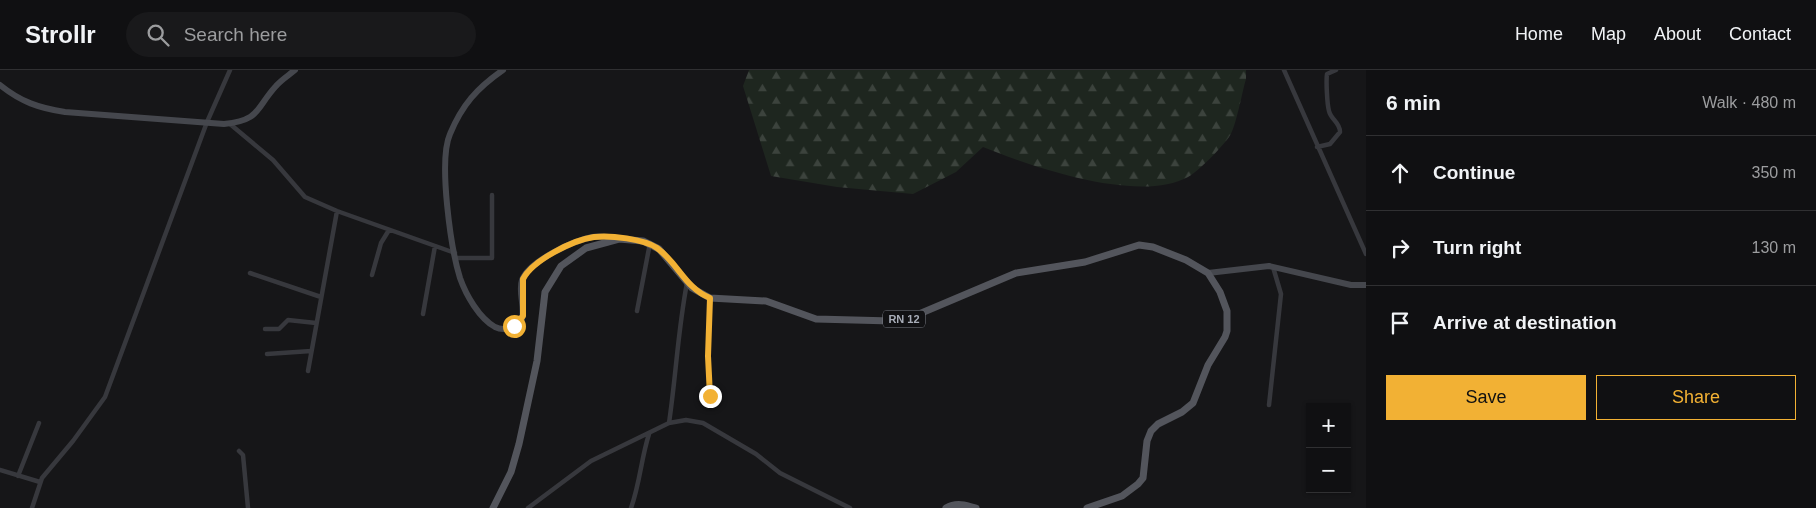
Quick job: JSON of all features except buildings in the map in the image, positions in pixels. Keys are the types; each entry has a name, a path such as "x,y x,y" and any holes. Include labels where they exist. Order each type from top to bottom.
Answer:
{"main road":[{"path":"0,85 24,102 56,110 230,124 241,122 253,116 263,106 276,86 295,70"},
{"path":"502,70 472,94 449,134 445,168 455,255 461,280 474,305 493,325 507,329 522,319 523,279 537,263 583,240 602,236 637,240 650,244"},
{"path":"493,508 511,472 519,444 537,361 544,300 548,286 561,266 586,248 619,239"},
{"name":"RN 12","path":"650,244 659,249 687,283 698,292 710,298 766,302 816,319 892,321 919,314 1016,273 1084,262 1139,245 1168,252 1198,266 1208,273 1220,292 1227,311 1228,324 1225,337 1208,365 1197,396 1188,408 1158,424 1151,431 1147,441 1143,478 1122,496 1087,508"},
{"path":"1208,273 1256,266 1273,267 1351,285 1366,285"},
{"path":"946,508 951,505 963,504 976,508"}],"street":[{"path":"32,508 40,482 105,397 207,122 230,70"},
{"path":"1284,70 1366,254"},
{"path":"1317,147 1330,144 1340,132 1340,126 1329,111 1326,84 1327,74 1336,70"},
{"path":"230,124 273,160 302,194 337,211 455,255 492,258 492,195"},
{"path":"308,371 337,211"},
{"path":"372,275 381,243 389,230"},
{"path":"637,311 650,244"},
{"path":"423,314 435,246"},
{"path":"1269,405 1281,294 1273,267"},
{"path":"250,273 321,297"},
{"path":"670,423 678,360 678,330 687,283"},
{"path":"710,298 708,356 710,396"},
{"path":"265,329 279,329 288,320 316,323"},
{"path":"267,354 311,351"},
{"path":"528,508 591,461 670,423 686,420 703,423 756,454 780,473 850,508"},
{"path":"18,476 39,423"},
{"path":"631,508 639,485 643,456 649,434"},
{"path":"239,451 243,454 246,468 248,508"},
{"path":"0,470 40,482"}],"green space":[{"path":"749,70 1246,70 1246,79 1232,132 1210,159 1188,177 1167,184 1142,187 1115,185 1056,172 983,147 956,172 913,194 837,187 771,176 743,86"}],"route":[{"path":"514,326 521,321 523,316 521,287 523,279 526,273 542,259 593,237 602,236 643,241 659,249 692,288 710,298 708,356 710,396"}]}
